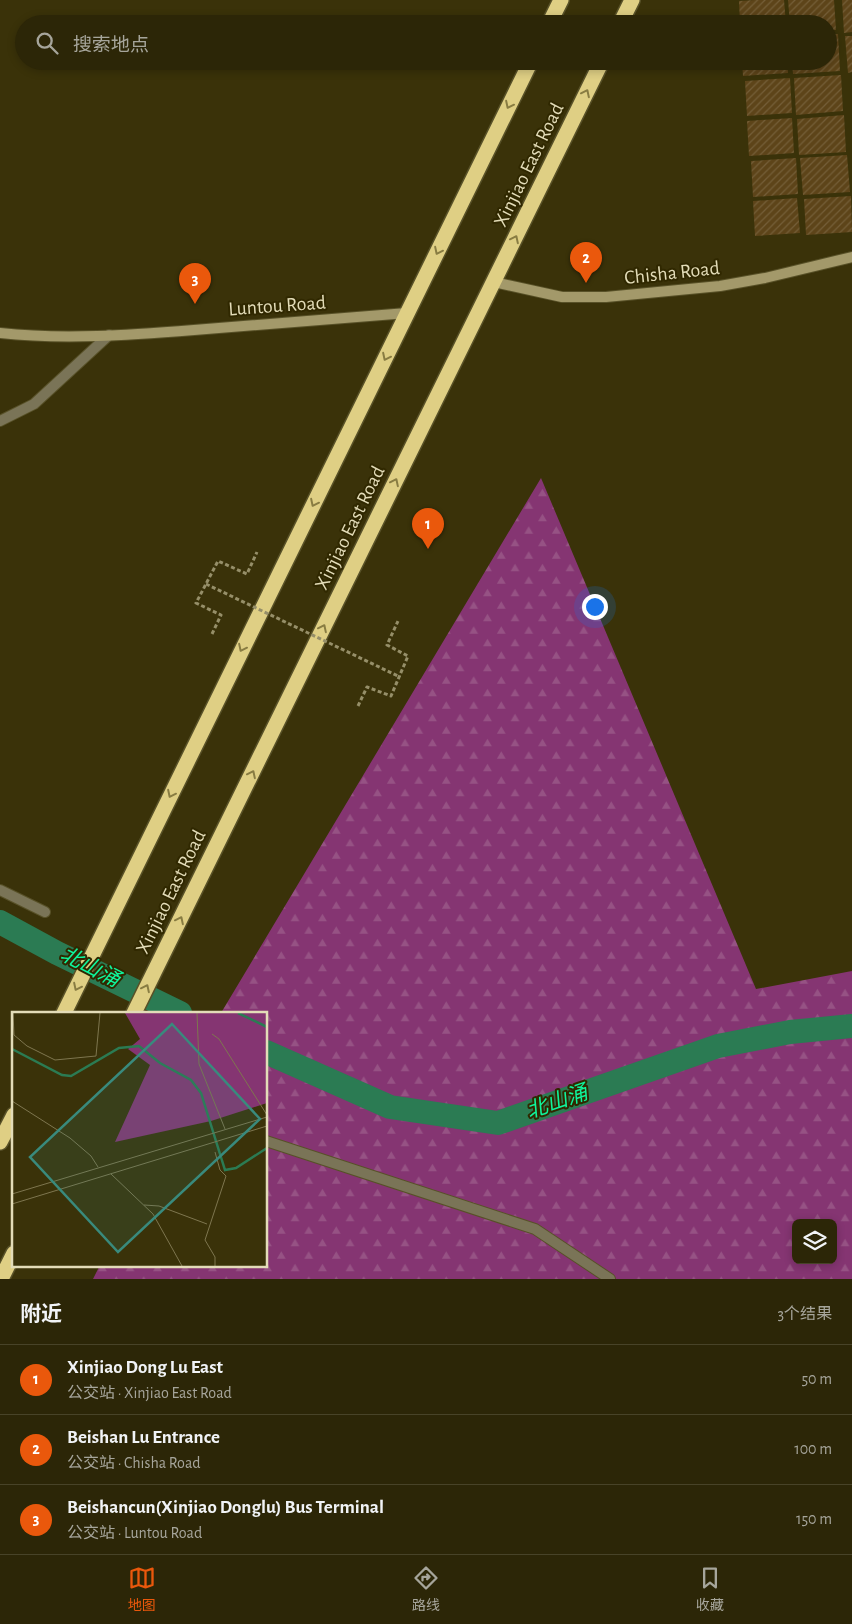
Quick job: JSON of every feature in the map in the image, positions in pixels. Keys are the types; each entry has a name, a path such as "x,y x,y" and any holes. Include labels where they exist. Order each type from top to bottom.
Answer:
{"highway":[{"path":"554,15 561,0"},
{"path":"624,15 632,0"},
{"path":"65,1010 527,70"},
{"name":"Xinjiao East Road","path":"134,1012 598,70"},
{"path":"0,1142 12,1119"},
{"path":"1,1279 12,1257"}],"street":[{"name":"Chisha Road","path":"494,282 562,297 606,297 738,283 852,257"},
{"name":"Luntou Road","path":"0,332 33,335 109,335 280,324 407,313"},
{"path":"0,421 34,404 109,335"},
{"path":"0,890 45,912"},
{"path":"268,1142 535,1229 610,1279"}],"path":[{"path":"212,634 221,615 196,603 218,561 247,574 258,552"},
{"path":"206,584 400,677"},
{"path":"358,706 368,687 391,696 400,677 408,656 387,645 398,621"}],"green space":[{"path":"541,478 756,989 852,971 852,1279 93,1279 100,1266 268,1266 268,1012 222,1012"}],"building":[{"path":"784,0 785,15 740,15 739,1"},
{"path":"788,0 834,0 835,15 789,15"},
{"path":"842,0 852,0 852,32 844,33"},
{"path":"837,34 840,71 793,74 793,70 837,70"},
{"path":"845,36 852,36 852,72 848,73"},
{"path":"743,70 788,70 788,73 743,76"},
{"path":"841,75 843,111 796,115 794,78"},
{"path":"790,78 792,113 747,116 745,81"},
{"path":"844,115 846,152 799,155 797,119"},
{"path":"792,118 794,153 749,156 747,121"},
{"path":"847,155 850,192 803,195 800,158"},
{"path":"796,158 798,194 753,197 751,161"},
{"path":"851,196 852,232 806,235 804,199"},
{"path":"797,198 800,233 755,236 753,201"}],"waterway":[{"name":"北山涌","path":"0,922 57,953 178,1012"},
{"name":"北山涌","path":"268,1053 390,1107 498,1123 718,1046 790,1032 852,1026"}],"place":[{"name":"Beishan Lu Entrance","path":"586,283"},
{"name":"Beishancun(Xinjiao Donglu) Bus Terminal","path":"195,304"},
{"name":"Xinjiao Dong Lu East","path":"428,549"}]}
